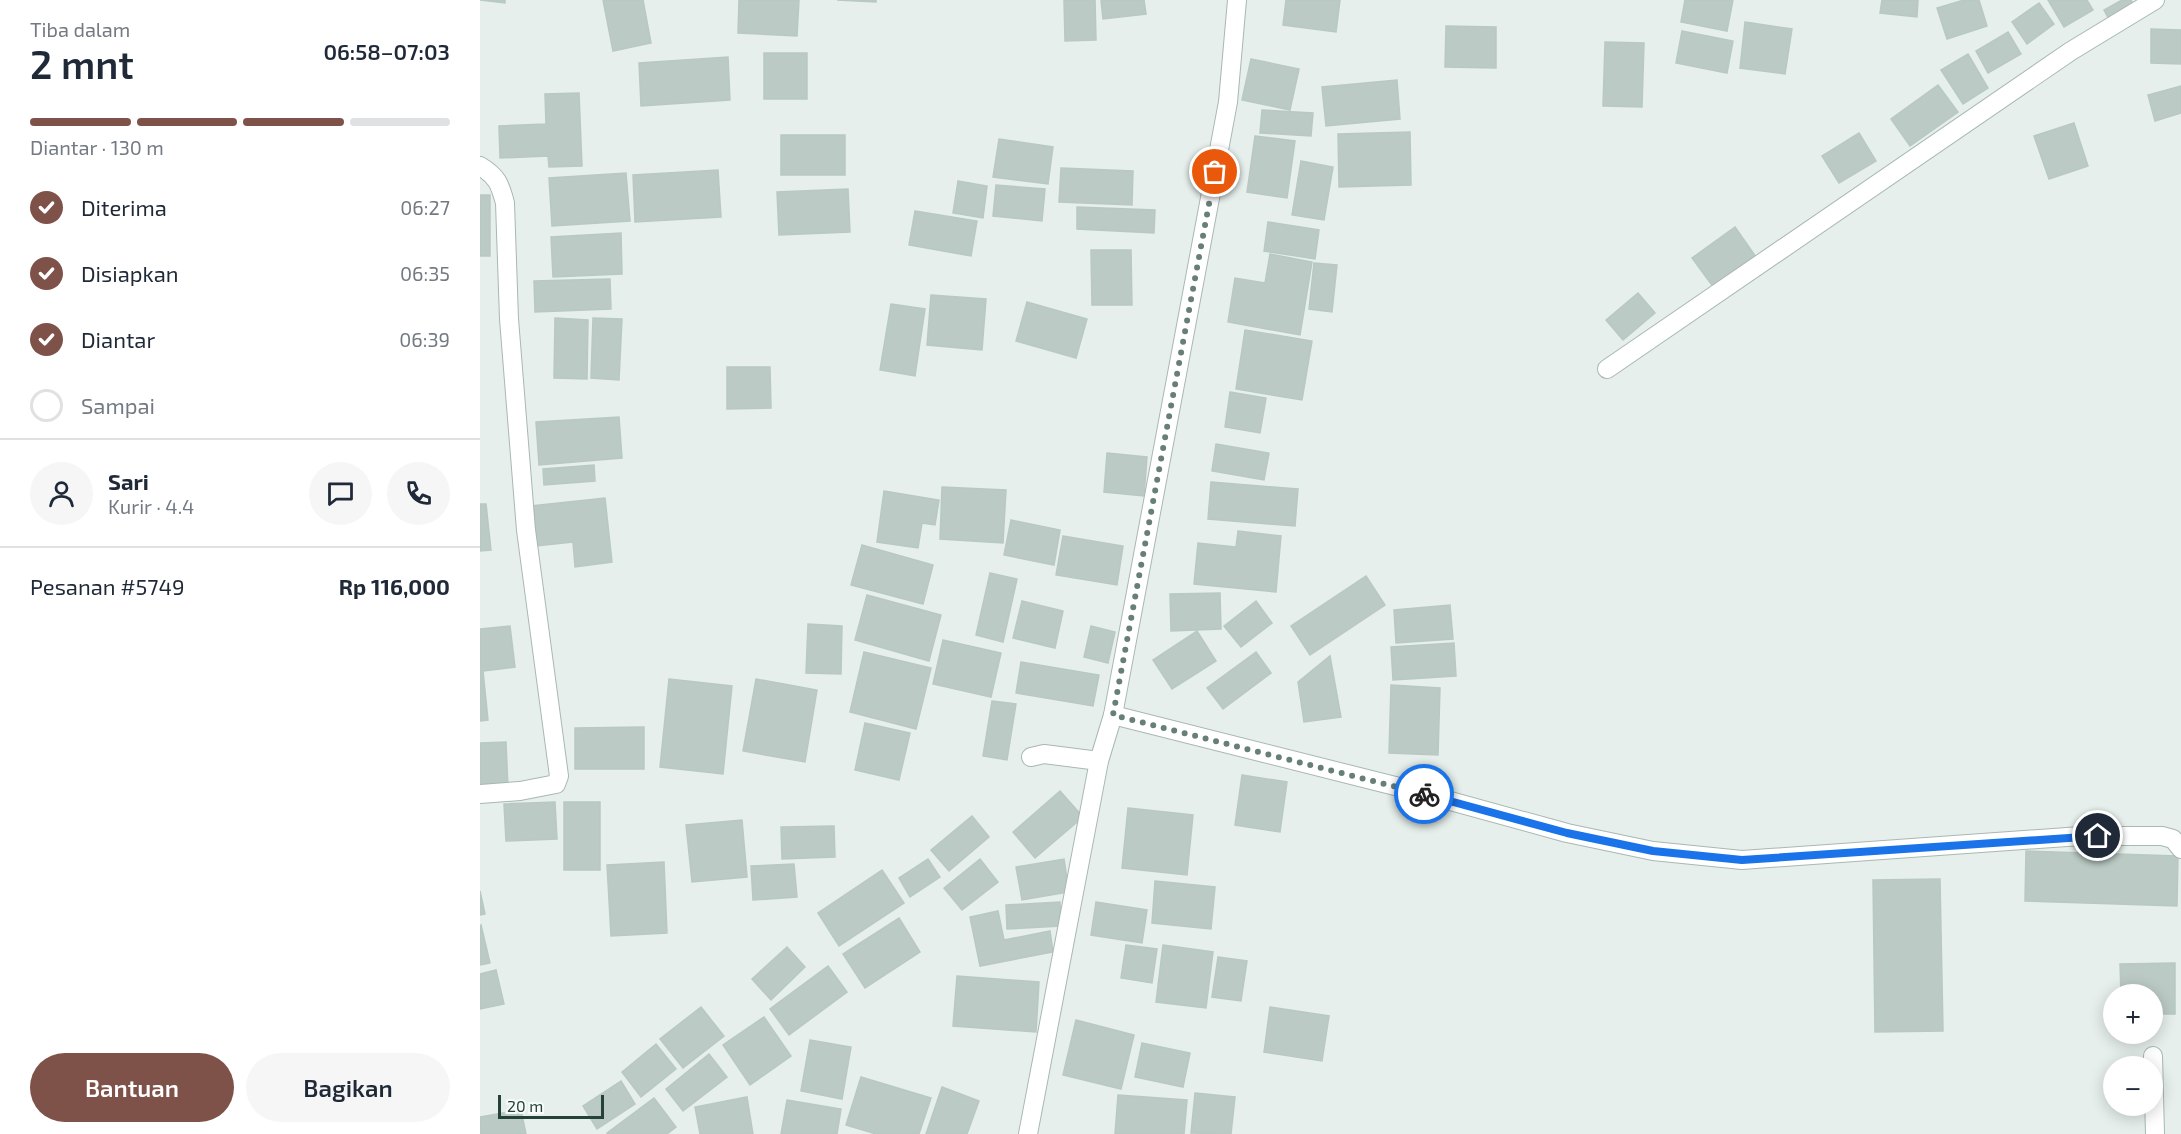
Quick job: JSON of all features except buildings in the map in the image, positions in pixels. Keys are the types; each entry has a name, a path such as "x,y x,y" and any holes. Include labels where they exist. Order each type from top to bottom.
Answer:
{"street":[{"path":"1028,1134 1100,761 1113,715 1228,102 1237,0"},
{"path":"1607,369 2071,51 2155,0"},
{"path":"480,165 492,173 501,186 505,203 510,319 526,530 559,776 556,783 520,791 480,794"},
{"path":"1113,715 1402,788 1567,833 1653,851 1742,860 2081,836 2173,838 2181,849"},
{"path":"1031,757 1044,754 1100,761"},
{"path":"2155,1116 2155,1134"}],"way so far":[{"path":"1215,172 1113,715 1424,794"}],"route":[{"path":"1424,794 1567,833 1653,851 1742,860 2098,836"}]}
